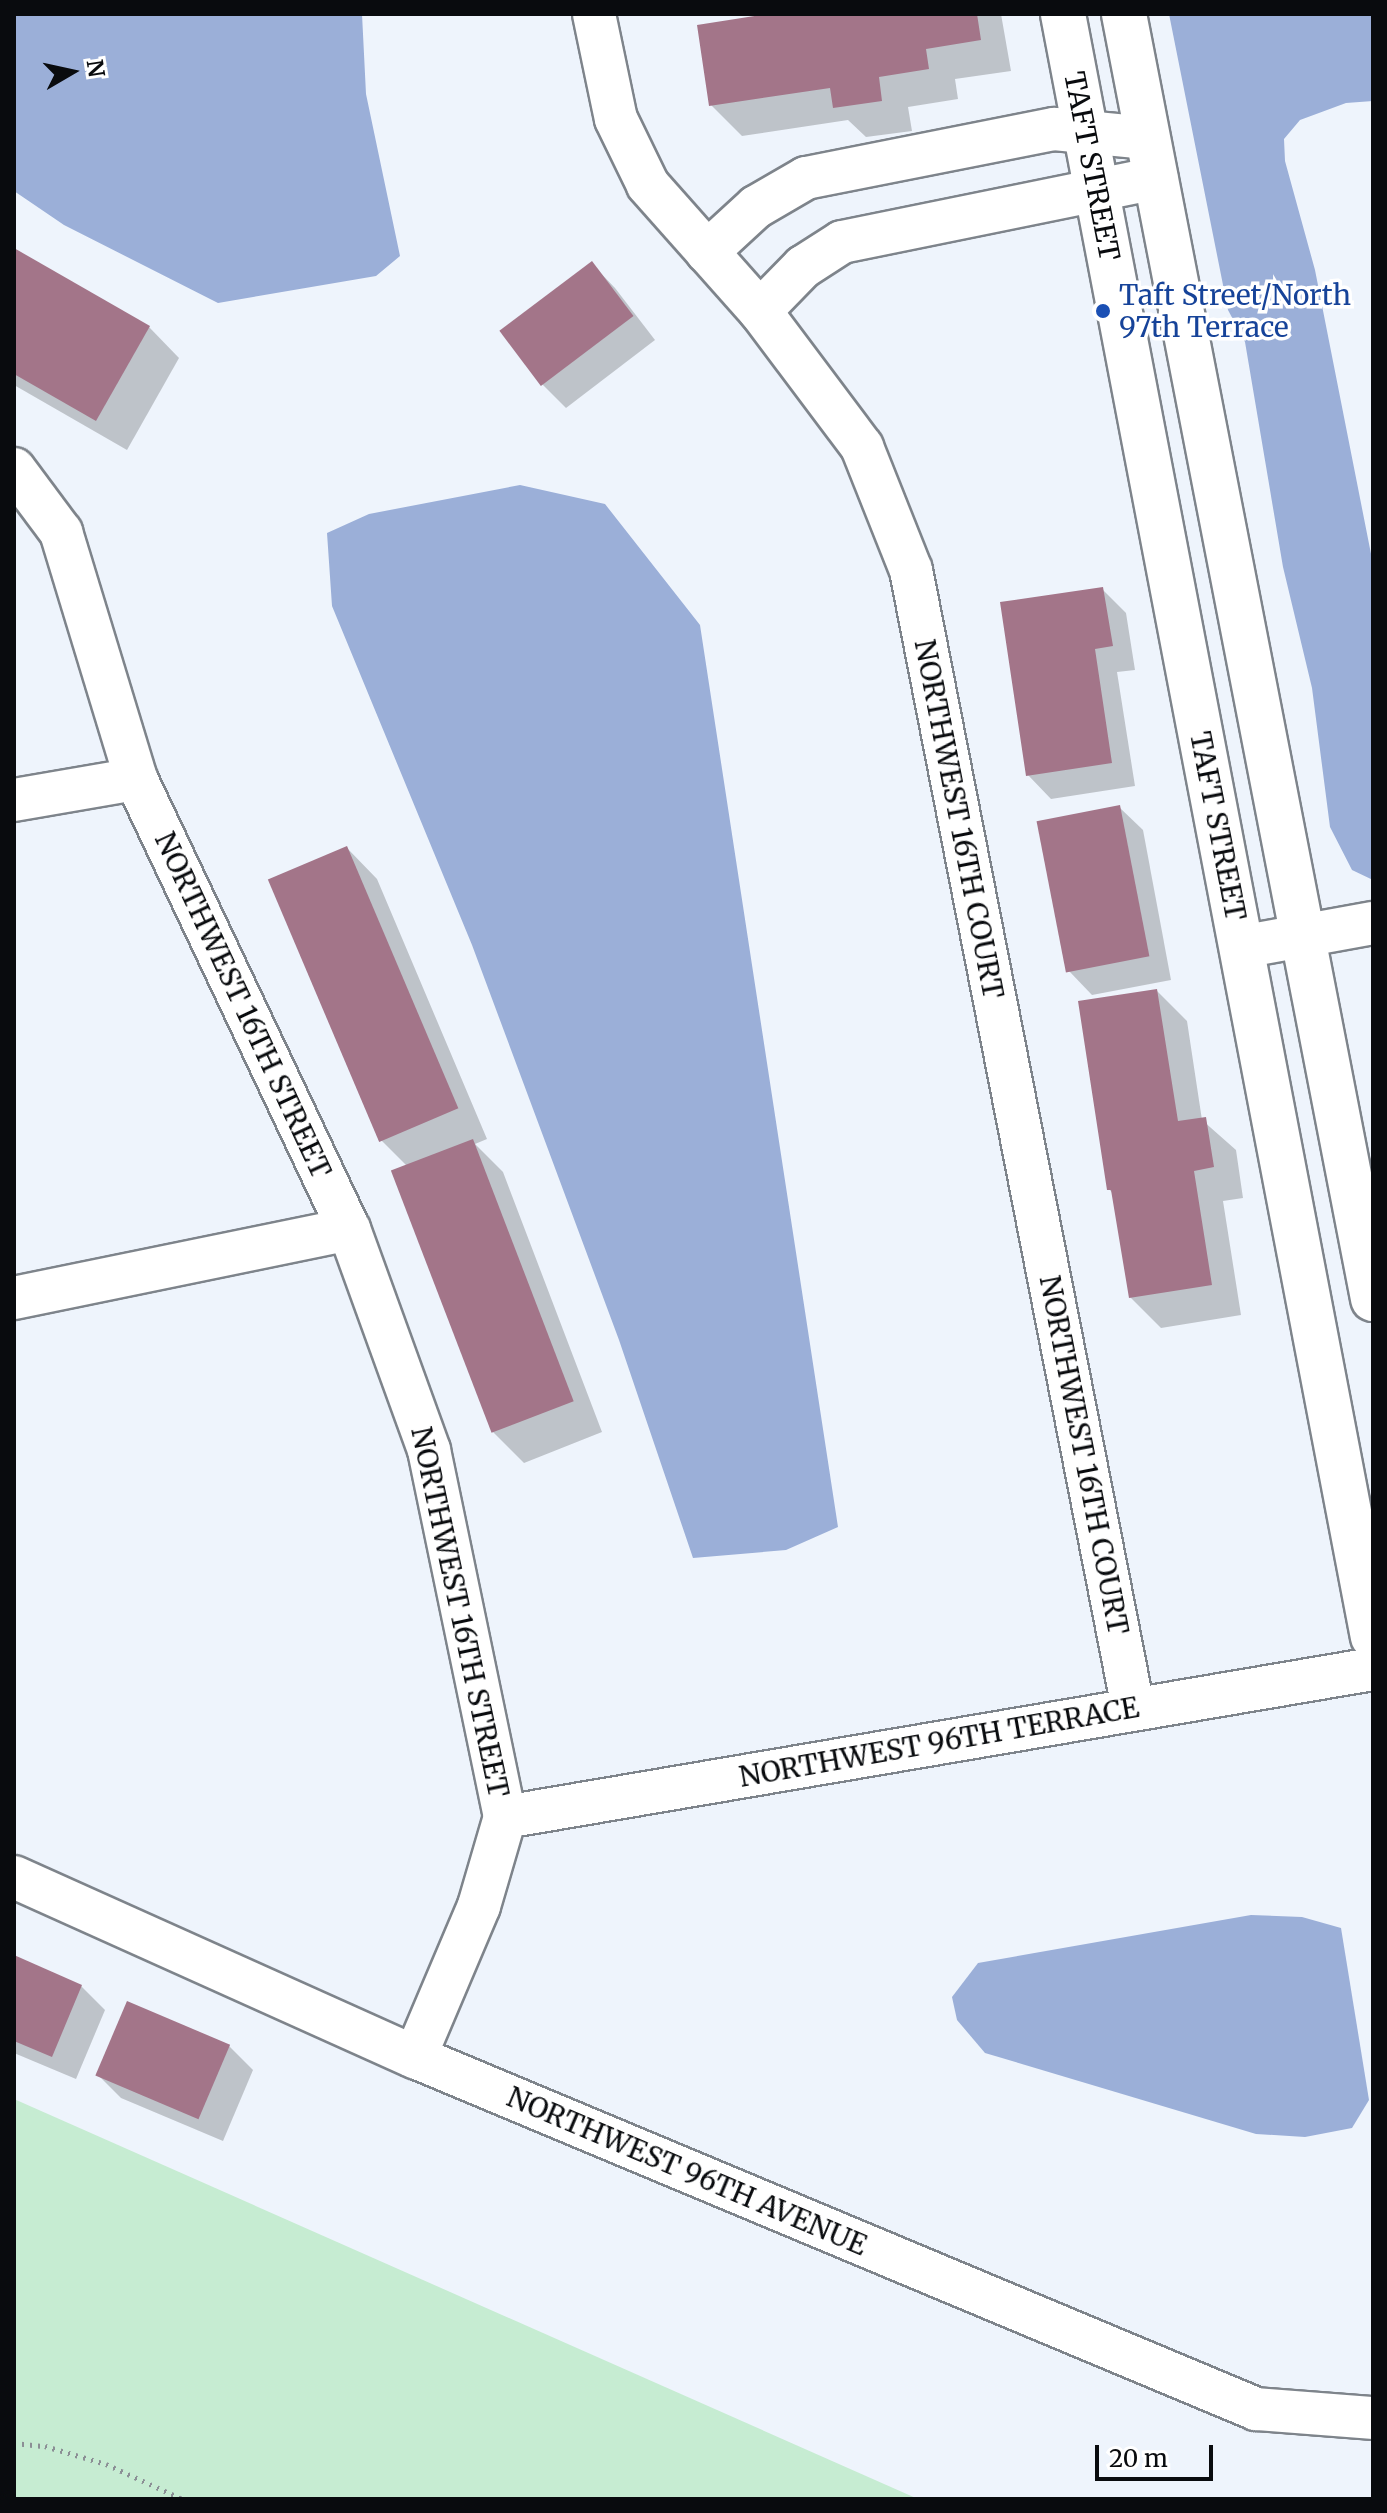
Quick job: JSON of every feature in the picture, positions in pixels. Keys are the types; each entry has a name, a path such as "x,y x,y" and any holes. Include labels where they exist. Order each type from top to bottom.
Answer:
{"street":[{"name":"NORTHWEST 16TH COURT","path":"594,14 616,119 648,185 760,311 862,447 911,570 1133,1708"},
{"name":"TAFT STREET","path":"1063,14 1373,1637"},
{"path":"1124,14 1373,1299"},
{"path":"707,252 756,207 806,178 1054,129 1086,132 1153,158"},
{"path":"760,311 803,267 842,242 1097,189 1153,158"},
{"name":"NORTHWEST 16TH STREET","path":"14,469 61,532 136,779 349,1229 429,1450 505,1817 479,1906 415,2057"},
{"path":"14,800 136,779"},
{"path":"1241,947 1373,923"},
{"path":"14,1298 349,1229"},
{"name":"NORTHWEST 96TH TERRACE","path":"505,1817 1373,1669"},
{"name":"NORTHWEST 96TH AVENUE","path":"14,1877 415,2057 1256,2409 1373,2418"}],"path":[{"path":"14,2443 45,2446 106,2464 182,2499"}],"green space":[{"path":"14,2099 918,2499 14,2499"}],"water":[{"path":"14,14 362,14 366,94 400,256 376,276 218,303 64,225 14,191"},
{"path":"1169,14 1373,14 1373,101 1346,103 1300,120 1284,139 1285,161 1315,270 1373,564 1373,880 1352,870 1330,827 1312,688 1283,567 1245,342 1228,310"},
{"path":"520,485 605,504 700,625 838,1527 786,1550 693,1558 619,1340 472,945 332,606 327,533 369,514"},
{"path":"1251,1915 1302,1917 1341,1928 1369,2100 1352,2128 1305,2137 1256,2134 985,2053 957,2020 952,1997 978,1963"}],"building":[{"path":"768,14 977,14 981,40 926,49 929,69 879,77 882,101 833,108 830,88 709,106 697,25"},
{"path":"14,248 150,326 96,421 14,374"},
{"path":"592,261 634,316 541,386 499,331"},
{"path":"1103,587 1113,646 1095,649 1112,763 1026,776 1000,602"},
{"path":"1120,805 1149,956 1066,972 1037,821"},
{"path":"347,846 458,1108 379,1142 268,880"},
{"path":"1157,989 1178,1121 1206,1117 1214,1167 1194,1171 1212,1285 1129,1298 1111,1190 1107,1190 1078,1001"},
{"path":"473,1139 574,1401 492,1433 391,1171"},
{"path":"14,1955 82,1985 52,2057 14,2041"},
{"path":"127,2001 230,2045 198,2119 95,2076"}],"place":[{"name":"Taft Street/North 97th Terrace","path":"1103,311"}]}
